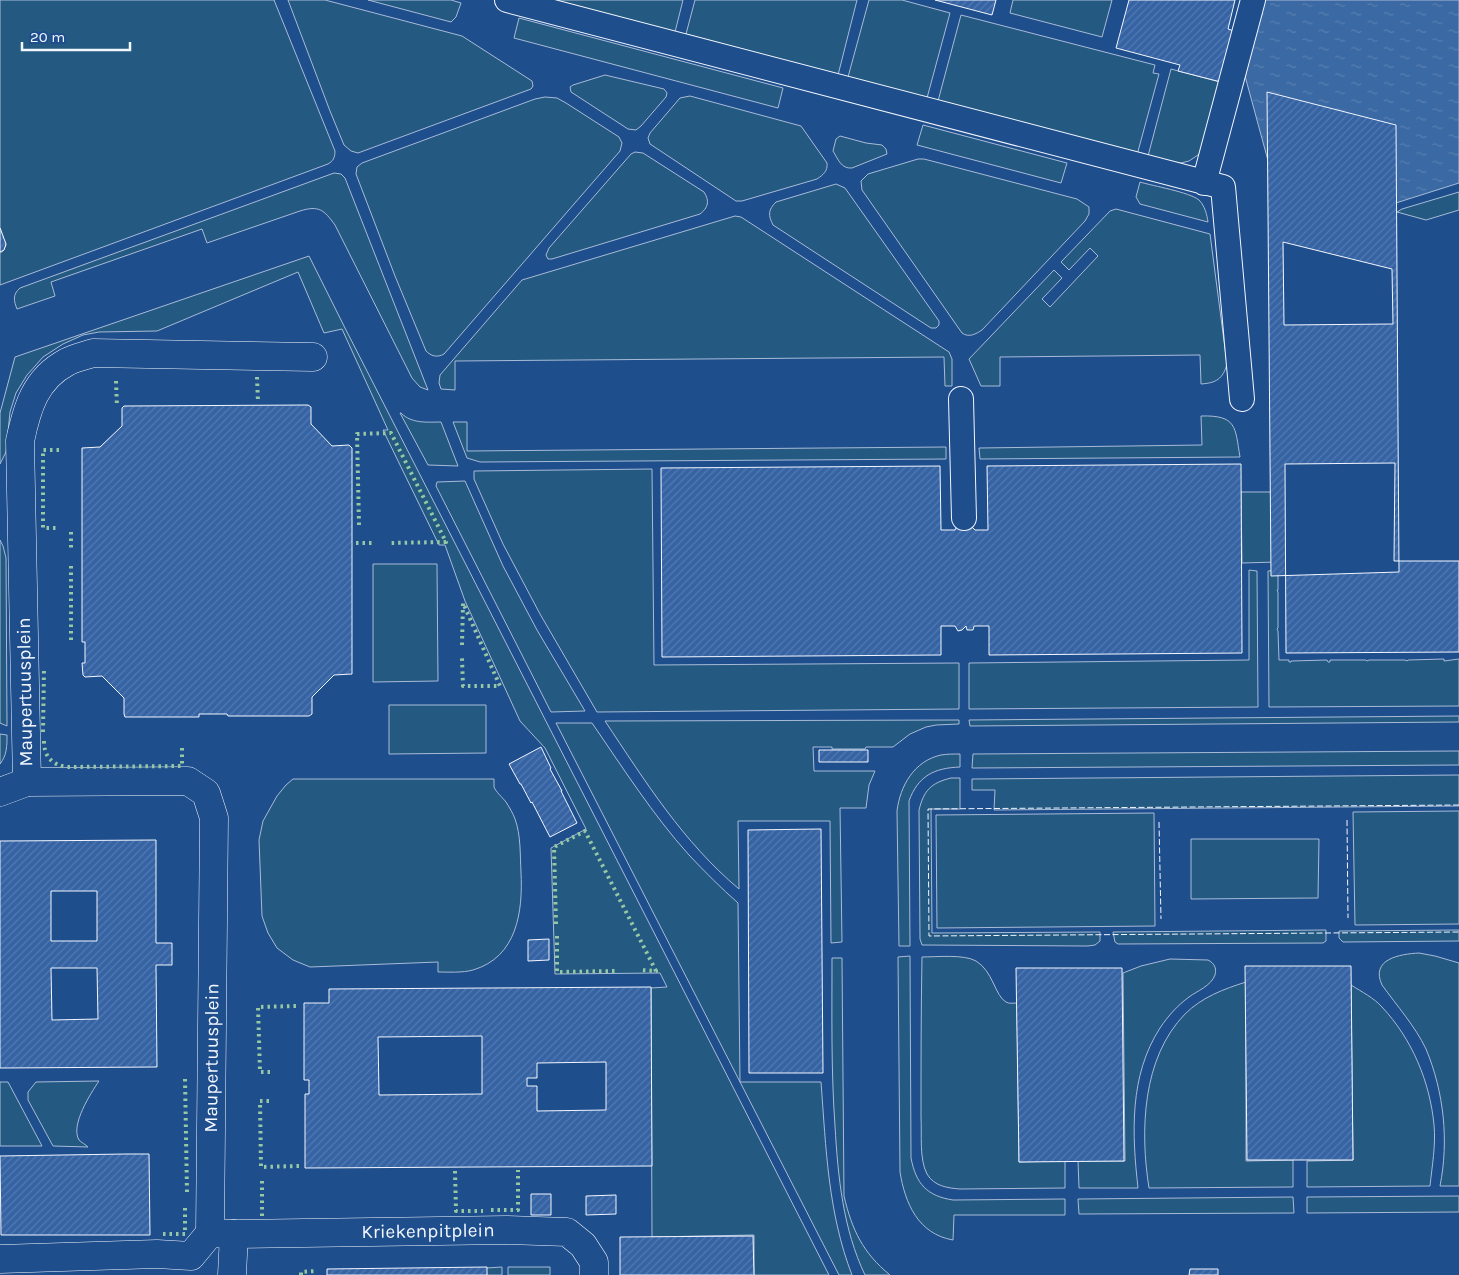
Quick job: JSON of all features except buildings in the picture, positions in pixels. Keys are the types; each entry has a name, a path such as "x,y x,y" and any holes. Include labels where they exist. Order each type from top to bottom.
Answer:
{"street":[{"path":"507,0 1223,187 1242,399"},
{"path":"1204,183 1253,0"},
{"name":"Maupertuusplein","path":"222,1233 214,818 206,793 188,781 27,782 10,493 26,412 37,390 53,371 68,361 93,353 313,357"},
{"path":"962,399 964,518"},
{"path":"0,792 27,782"},
{"name":"Kriekenpitplein","path":"222,1233 506,1230 567,1232 583,1245 594,1262 594,1275"},
{"path":"0,1259 157,1254 191,1256 222,1233 232,1275"}],"shaded area":[{"path":"0,0 274,0 335,151 335,156 328,164 0,285 0,253 6,245 0,228"},
{"path":"288,0 325,0 462,36 532,81 533,86 531,89 358,153 351,151 344,145"},
{"path":"368,0 451,0 461,3 456,17 451,22"},
{"path":"555,0 683,0 675,32"},
{"path":"695,0 857,0 838,75 686,34"},
{"path":"869,0 902,0 950,13 927,98 848,77"},
{"path":"1013,0 1112,0 1102,37 1010,13"},
{"path":"961,15 1155,65 1153,73 1159,74 1137,155 938,101"},
{"path":"519,18 783,88 778,108 514,38"},
{"path":"1171,69 1220,82 1202,150 1189,161 1181,163 1148,156"},
{"path":"605,75 664,89 667,93 666,97 641,126 636,130 628,129 571,92 570,87 573,85"},
{"path":"690,96 801,126 827,163 826,171 817,179 742,201 736,201 650,144 648,138 650,133 680,98"},
{"path":"545,97 557,98 619,137 622,143 620,151 444,354 439,356 432,355 426,351 395,276 356,174 357,167 362,163 535,99"},
{"path":"923,125 1067,163 1061,183 917,145"},
{"path":"840,136 882,145 886,149 887,154 852,168 845,167 840,163 833,151 836,139"},
{"path":"635,152 643,153 704,192 707,201 705,209 700,214 548,259 546,255 549,248 631,154"},
{"path":"918,159 1077,199 1089,207 1089,214 1085,221 982,330 972,335 962,333 862,190 861,181 868,174"},
{"path":"334,173 341,174 345,178 428,390 420,387 412,378 335,225 324,212 317,209 300,211 207,243 202,229 51,282 55,296 17,309 14,298 20,288"},
{"path":"1140,182 1194,197 1203,205 1208,222 1140,204 1136,197"},
{"path":"836,184 845,188 939,321 939,325 936,328 931,328 773,225 770,213 771,208 776,202"},
{"path":"1459,192 1459,210 1426,220 1397,212 1402,209"},
{"path":"1116,209 1210,234 1227,364 1221,377 1211,383 1201,384 1200,355 1000,357 1000,386 981,386 969,359 1054,270 1062,278 1042,299 1050,307 1098,256 1090,248 1069,270 1061,262 1110,211"},
{"path":"735,216 741,217 949,352 952,359 952,386 945,386 944,357 455,361 455,390 441,389 439,383 440,375 522,280"},
{"path":"309,256 829,1275 754,1275 754,1235 652,1237 651,988 667,987 660,973 555,974 551,848 586,829 545,748 520,721 465,601 445,545 439,545 383,430 388,430 342,329 324,333 298,272 157,331 99,332 83,335 63,344 43,357 27,375 16,393 10,412 6,452 0,464 0,413 15,357"},
{"path":"400,413 415,421 441,422 458,466 428,465"},
{"path":"1201,416 1222,418 1232,425 1237,438 1240,457 980,459 979,448 1202,445"},
{"path":"453,422 467,422 467,451 946,447 946,459 480,462 467,458"},
{"path":"652,469 654,665 959,663 959,709 597,712 540,614 503,544 474,479 474,471"},
{"path":"465,481 503,566 537,630 585,711 551,712 436,486 437,482"},
{"path":"1241,492 1277,492 1278,562 1242,563"},
{"path":"0,540 6,558 7,726 0,723"},
{"path":"373,564 437,564 438,681 373,682"},
{"path":"1249,570 1257,571 1258,707 969,709 969,663 1249,660"},
{"path":"1278,570 1277,629 1279,660 1289,660 1291,662 1327,660 1330,662 1330,660 1407,661 1444,659 1444,661 1459,659 1459,706 1269,707 1268,571"},
{"path":"389,705 486,705 486,753 389,754"},
{"path":"1459,716 1459,722 970,726 969,720"},
{"path":"959,720 959,724 926,727 910,734 893,747 832,749 832,747 813,747 814,771 875,771 869,785 866,808 840,808 842,942 831,943 830,821 738,821 739,889 700,851 666,810 605,721"},
{"path":"556,723 592,723 663,824 701,868 738,903 740,1082"},
{"path":"0,734 7,735 7,747 0,764"},
{"path":"1459,751 1459,765 972,768 973,754"},
{"path":"960,754 960,767 942,769 928,775 917,785 909,801 910,946 899,946 897,811 901,793 910,776 923,763 941,755"},
{"path":"1459,775 1459,806 994,810 995,790 972,790 972,779"},
{"path":"951,778 960,778 960,809 931,809 932,933 1100,932 1100,941 1095,945 1088,946 922,945 920,939 919,810 923,797 929,788 938,782"},
{"path":"293,779 494,779 495,789 506,802 517,825 520,845 521,902 514,931 508,944 488,964 473,970 460,972 438,972 438,962 310,967 293,960 277,948 268,933 262,916 259,840 263,821 277,796"},
{"path":"1459,811 1459,924 1355,925 1353,812"},
{"path":"1154,813 1155,926 937,928 936,815"},
{"path":"1191,839 1319,839 1318,898 1191,899"},
{"path":"1326,930 1326,941 1323,943 1118,944 1115,942 1113,932"},
{"path":"1459,930 1459,941 1343,942 1339,938 1339,931"},
{"path":"1419,953 1459,963 1459,1186 1440,1186 1444,1152 1443,1117 1437,1082 1426,1049 1411,1024 1382,985 1379,976 1383,964 1389,960"},
{"path":"910,956 911,1158 920,1182 930,1192 953,1200 1065,1199 1065,1215 954,1215 953,1240 941,1237 931,1231 915,1215 905,1195 900,1172 898,957"},
{"path":"922,957 964,957 976,961 982,965 1002,999 1008,1003 1017,1003 1019,1162 1065,1161 1065,1188 955,1189 937,1184 927,1174 924,1168 921,1146"},
{"path":"832,958 842,958 844,1196 851,1220 860,1240 873,1258 890,1275 865,1275 851,1239 843,1202 834,1105"},
{"path":"1170,959 1208,960 1215,966 1216,972 1213,979 1204,988 1185,1000 1166,1019 1150,1046 1138,1085 1135,1106 1134,1126 1138,1188 1079,1188 1078,1161 1125,1161 1123,973 1141,966"},
{"path":"1246,982 1246,1161 1293,1160 1293,1187 1149,1188 1146,1166 1145,1119 1152,1073 1160,1052 1171,1032 1192,1008 1214,994"},
{"path":"1351,985 1372,998 1393,1019 1411,1047 1424,1077 1434,1125 1434,1148 1430,1186 1307,1187 1307,1161 1353,1160"},
{"path":"99,1081 83,1109 77,1126 79,1140 88,1147 53,1146 28,1100 28,1092 36,1082"},
{"path":"0,1082 8,1082 42,1146 0,1146"},
{"path":"740,1082 821,1082 829,1180 838,1228 852,1275 839,1275"},
{"path":"1459,1196 1459,1212 1307,1213 1307,1197"},
{"path":"1293,1197 1294,1213 1079,1214 1078,1199"},
{"path":"502,1267 502,1275 487,1275 486,1268"},
{"path":"508,1267 550,1267 550,1275 508,1275"}],"water":[{"path":"1265,0 1459,0 1459,183 1380,208 1273,179 1245,76"}],"hedge":[{"path":"257,377 258,402"},
{"path":"116,381 117,407"},
{"path":"359,525 357,434 391,433 446,542 389,543"},
{"path":"59,450 43,450 43,528 59,528"},
{"path":"71,532 71,548"},
{"path":"356,543 375,543"},
{"path":"71,566 71,640"},
{"path":"462,645 463,603 500,686 463,686 462,658"},
{"path":"43,732 44,668"},
{"path":"44,741 45,751 49,759 56,764 66,767 182,766 182,747"},
{"path":"556,924 554,847 585,831 656,971 640,970"},
{"path":"557,936 557,972 617,971"},
{"path":"270,1072 260,1072 258,1007 297,1006"},
{"path":"185,1079 187,1192"},
{"path":"269,1101 260,1101 261,1167 299,1166"},
{"path":"491,1210 518,1210 518,1170"},
{"path":"455,1171 456,1211 483,1211"},
{"path":"262,1181 262,1216"},
{"path":"163,1234 185,1234 185,1206"},
{"path":"301,1275 301,1272 316,1271"}],"fence":[{"path":"1459,805 928,809 929,936 1459,932"},
{"path":"1347,820 1348,918"},
{"path":"1159,822 1161,919"}]}
